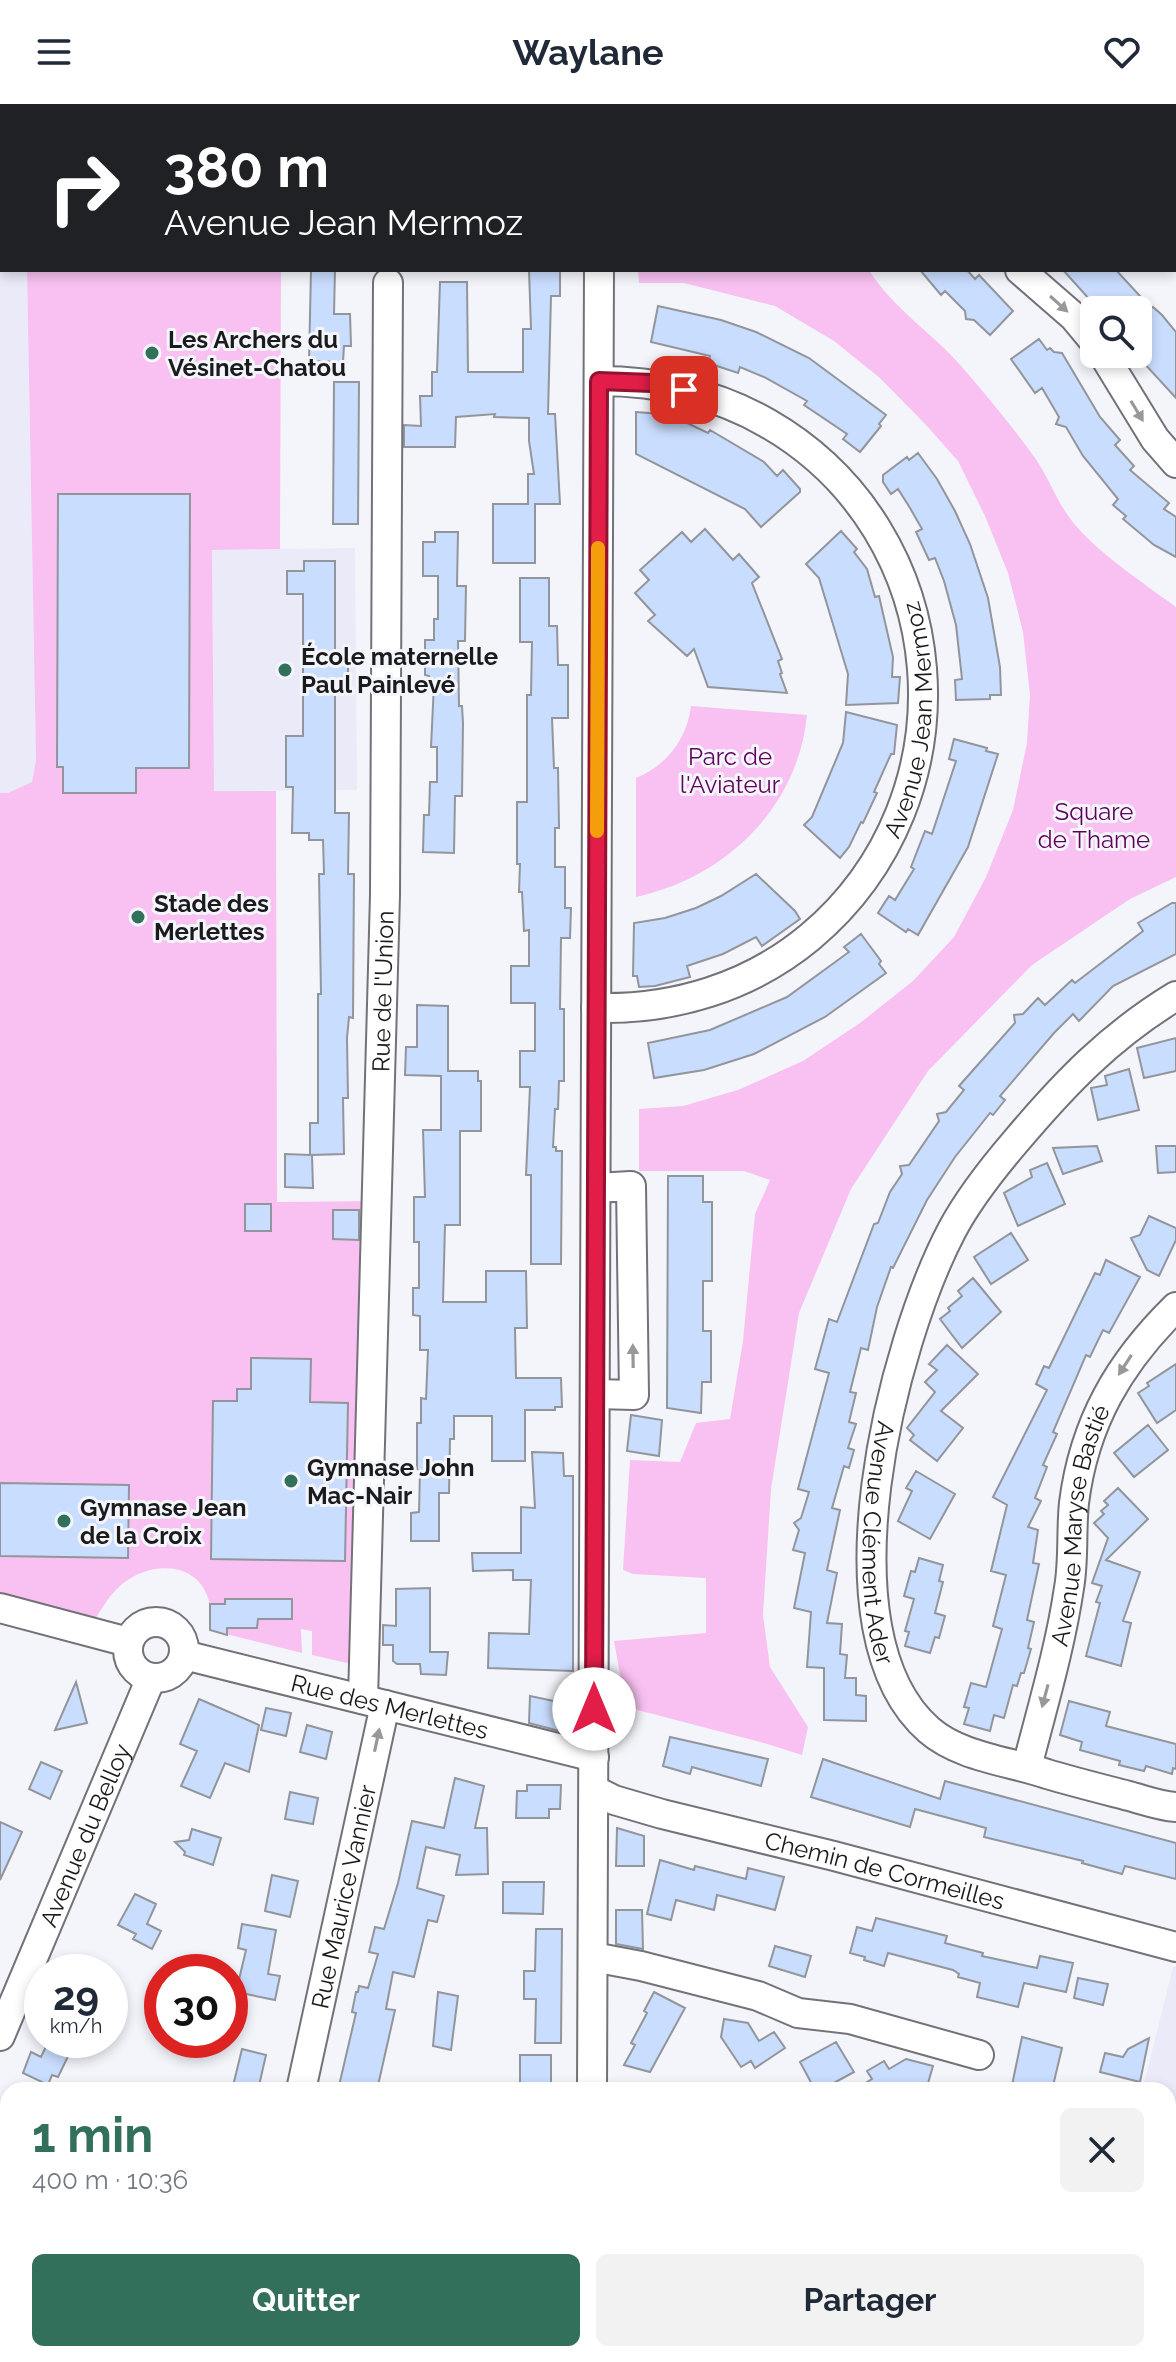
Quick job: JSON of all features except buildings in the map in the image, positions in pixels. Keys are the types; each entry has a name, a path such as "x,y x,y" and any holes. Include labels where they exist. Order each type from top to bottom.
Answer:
{"street":[{"path":"592,2082 599,272"},
{"path":"1022,272 1080,324"},
{"name":"Rue de l'Union","path":"374,1702 385,895 388,283"},
{"path":"1112,368 1155,439 1176,463"},
{"name":"Avenue Jean Mermoz","path":"596,1008 663,1004 719,989 772,964 825,923 869,873 896,825 915,769 924,704 920,647 907,592 879,533 843,484 795,442 768,423 731,405 670,386 599,381"},
{"name":"Avenue Clément Ader","path":"1176,996 1138,1019 1099,1050 1059,1090 987,1176 953,1229 909,1330 884,1433 873,1540 873,1591 879,1634 894,1682 909,1707 928,1729 951,1745 1062,1779 1176,1807"},
{"path":"595,1394 634,1395 631,1186 596,1188"},
{"name":"Avenue Maryse Bastié","path":"1027,1767 1061,1639 1072,1560 1079,1469 1092,1427 1130,1357 1176,1307"},
{"path":"0,1608 128,1642"},
{"path":"146,1623 164,1623 180,1634 184,1655 173,1673 151,1678 138,1673 131,1665 128,1642 137,1628 146,1623"},
{"name":"Rue des Merlettes","path":"184,1655 594,1757"},
{"name":"Avenue du Belloy","path":"0,2036 151,1678"},
{"name":"Rue Maurice Vannier","path":"303,2082 374,1702"},
{"name":"Chemin de Cormeilles","path":"594,1790 614,1800 662,1814 834,1856 1176,1947"},
{"path":"593,1957 758,1996 798,2013 850,2019 979,2055"}],"shaded area":[{"path":"0,272 27,272 36,760 32,782 8,793 0,793"},
{"name":"École maternelle Paul Painlevé","path":"355,548 357,790 214,791 212,550"},
{"path":"1173,1967 1176,1967 1176,2082 1144,2082"}],"green space":[{"name":"Stade des Merlettes","path":"27,272 281,272 280,549 212,550 214,791 276,791 277,1202 378,1201 356,1665 312,1655 312,1631 301,1629 302,1653 210,1630 210,1605 205,1590 186,1572 173,1569 146,1571 121,1585 89,1630 0,1607 0,793 8,793 32,782 36,760"},
{"name":"Square de Thame","path":"638,272 870,272 901,309 951,355 1000,412 1035,458 1067,514 1082,533 1121,567 1176,607 1176,877 1130,899 1032,965 928,1071 851,1189 799,1313 771,1489 763,1615 770,1667 808,1727 802,1755 626,1707 614,1641 706,1633 706,1578 633,1574 623,1570 630,1460 680,1462 696,1423 730,1419 743,1341 755,1214 770,1180 744,1171 639,1171 639,1109 683,1106 738,1090 803,1061 860,1023 913,981 954,937 986,877 1013,810 1027,743 1030,695 1023,632 1008,573 958,461 926,425 880,378 834,341 775,306 684,283 639,283"},
{"name":"Parc de l'Aviateur","path":"691,706 807,715 801,749 789,780 752,834 727,856 699,874 669,888 636,897 636,778 657,766 674,750 685,729"}],"slow traffic":[{"path":"597,831 598,548"}],"place":[{"name":"Les Archers du Vésinet-Chatou","path":"152,353"},
{"name":"École maternelle Paul Painlevé","path":"285,670"},
{"name":"Stade des Merlettes","path":"138,917"},
{"name":"Gymnase John Mac-Nair","path":"291,1481"},
{"name":"Gymnase Jean de la Croix","path":"64,1521"}],"route":[{"path":"594,1709 599,381 652,383 684,390"}]}
